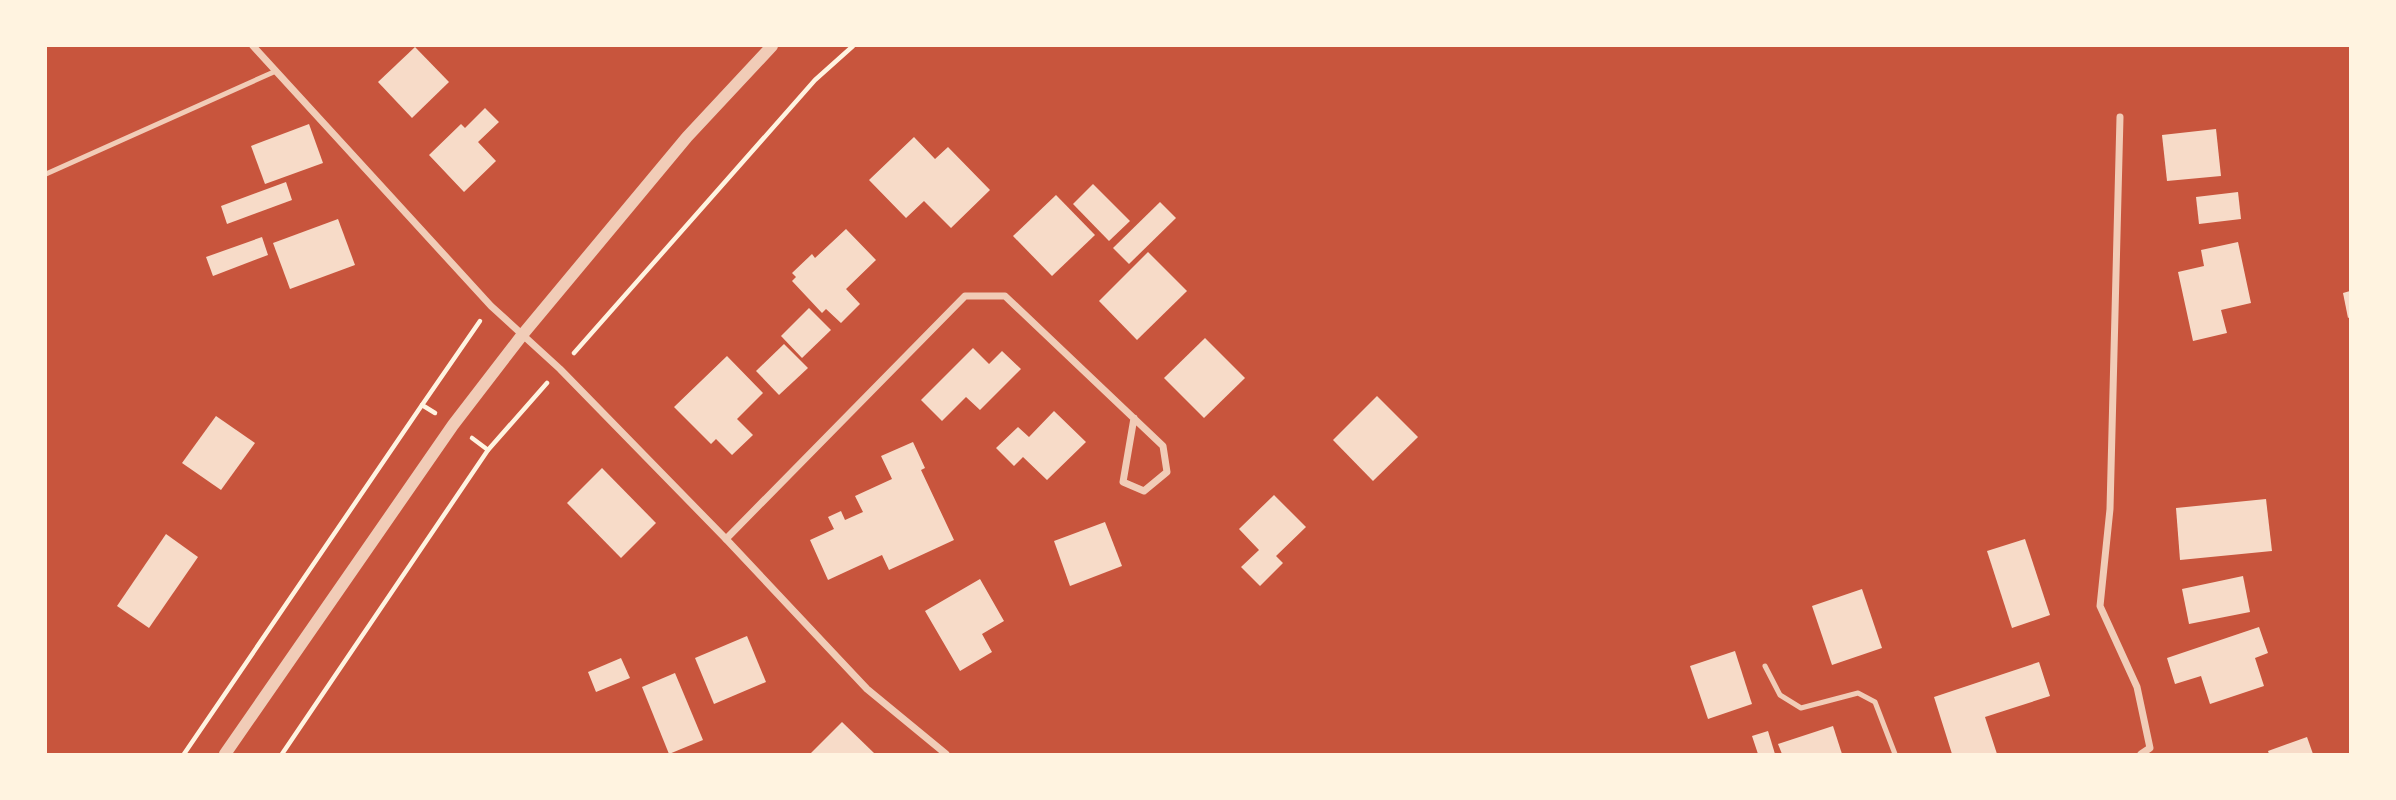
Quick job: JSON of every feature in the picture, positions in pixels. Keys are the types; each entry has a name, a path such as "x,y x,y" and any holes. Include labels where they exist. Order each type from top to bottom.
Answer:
{"street":[{"path":"253,46 491,306 560,369 867,689 946,754"},
{"path":"225,754 453,425 523,334 687,137 772,46"},
{"path":"2120,117 2110,509 2100,606 2137,687 2150,748 2141,754"},
{"path":"726,539 965,296 1005,296 1134,418 1163,446 1167,472 1144,491 1123,482 1134,418"}],"lane":[{"path":"46,174 276,71"},
{"path":"1765,666 1780,695 1801,708 1858,693 1875,702 1895,754"}],"path":[{"path":"282,754 488,450 814,80 853,46"},
{"path":"184,754 422,405"}],"building":[{"path":"415,47 449,82 412,118 378,82"},
{"path":"485,108 499,122 478,142 496,161 464,192 429,155 461,124 465,128"},
{"path":"309,124 323,163 265,184 251,146"},
{"path":"2216,129 2221,176 2167,181 2162,135"},
{"path":"914,137 935,159 948,147 990,190 951,228 924,201 906,218 869,180"},
{"path":"286,182 292,200 227,224 221,206"},
{"path":"1093,184 1130,221 1109,241 1073,204"},
{"path":"2238,192 2241,219 2199,224 2196,197"},
{"path":"1056,195 1095,235 1052,276 1013,236"},
{"path":"1160,202 1176,218 1129,264 1113,248"},
{"path":"338,219 355,265 290,289 273,243"},
{"path":"846,229 876,260 846,289 860,304 841,323 826,309 822,313 792,281 796,277 792,273 812,254 815,258"},
{"path":"262,237 268,255 213,276 206,257"},
{"path":"2238,242 2251,303 2221,310 2227,333 2193,341 2178,272 2204,266 2201,250"},
{"path":"1148,252 1187,291 1137,340 1099,301"},
{"path":"2350,291 2350,317 2348,318 2343,293"},
{"path":"809,308 831,330 802,358 781,336"},
{"path":"1205,338 1245,378 1204,418 1164,378"},
{"path":"784,344 808,368 779,395 756,371"},
{"path":"973,348 989,364 1002,351 1021,369 980,410 966,397 942,421 921,400"},
{"path":"727,356 763,393 737,419 753,435 732,455 716,439 711,444 674,407"},
{"path":"1377,396 1418,437 1373,481 1333,440"},
{"path":"1054,411 1086,442 1047,480 1023,457 1014,466 996,448 1018,427 1029,437"},
{"path":"216,416 255,443 221,490 182,463"},
{"path":"913,442 925,468 921,470 954,540 889,570 882,555 828,580 810,540 834,529 828,517 841,511 845,520 863,512 855,496 892,479 881,456"},
{"path":"602,468 656,523 621,558 567,503"},
{"path":"1274,495 1306,527 1276,556 1283,563 1260,586 1241,567 1259,550 1239,529"},
{"path":"2266,499 2272,551 2180,560 2176,508"},
{"path":"1105,522 1122,566 1070,586 1054,541"},
{"path":"166,534 198,557 149,628 117,606"},
{"path":"2025,539 2050,615 2012,628 1987,551"},
{"path":"2243,576 2250,612 2189,624 2182,589"},
{"path":"980,579 1004,621 982,634 992,652 960,671 925,611"},
{"path":"1862,589 1882,648 1832,665 1812,606"},
{"path":"2259,627 2268,653 2255,658 2264,686 2210,704 2201,676 2175,684 2167,658"},
{"path":"747,636 766,682 714,704 695,658"},
{"path":"1735,651 1752,704 1708,719 1690,666"},
{"path":"621,658 630,678 596,692 588,672"},
{"path":"2039,662 2050,696 1985,717 1997,754 1952,754 1934,697"},
{"path":"675,673 703,740 669,754 642,687"},
{"path":"842,722 875,754 810,754"},
{"path":"1833,726 1842,754 1782,754 1778,744"},
{"path":"1768,731 1775,754 1758,754 1752,736"},
{"path":"2307,737 2313,754 2269,754 2268,751"}]}
